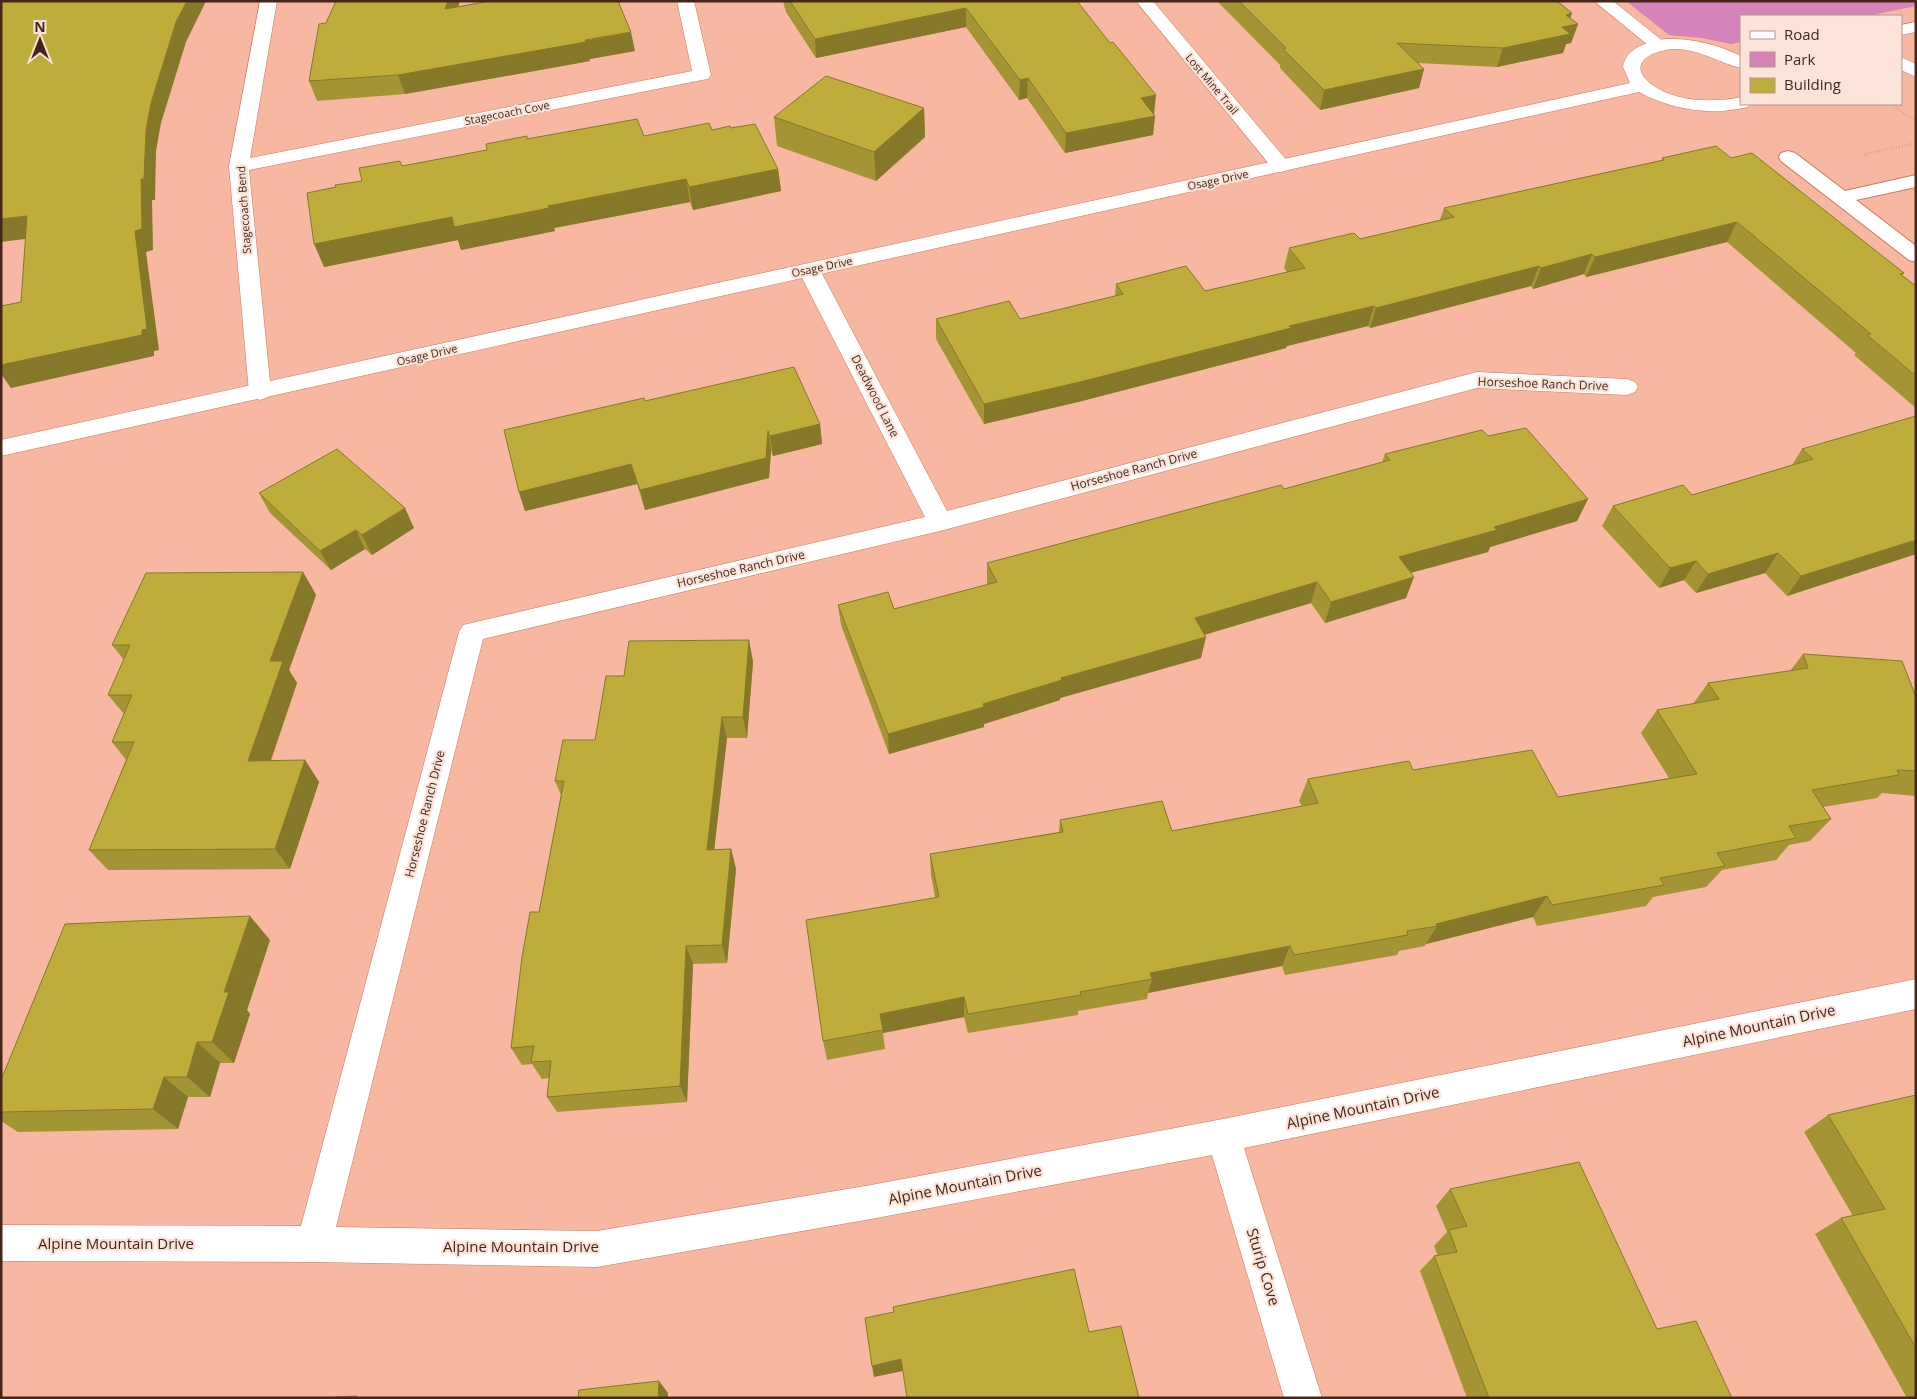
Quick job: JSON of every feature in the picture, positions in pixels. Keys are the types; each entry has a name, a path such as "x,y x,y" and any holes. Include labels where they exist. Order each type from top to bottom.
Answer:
{"street":[{"name":"Stagecoach Bend","path":"260,392 239,166 270,1"},
{"name":"Stagecoach Cove","path":"239,166 702,75 685,1"},
{"name":"Lost Mine Trail","path":"1144,1 1281,166"},
{"path":"1602,1 1660,46"},
{"path":"1740,63 1712,50 1694,46 1660,46 1640,53 1635,57 1632,66 1634,76 1643,86 1657,95 1675,102 1716,108 1740,103"},
{"path":"1902,63 1916,72"},
{"name":"Osage Drive","path":"1,448 1643,86"},
{"name":"Deadwood Lane","path":"809,270 940,522"},
{"name":"Horseshoe Ranch Drive","path":"314,1244 472,632 940,522 1476,380 1627,387"},
{"name":"Alpine Mountain Drive","path":"1,1243 314,1244 597,1249 881,1201 1224,1136 1916,994"},
{"name":"Sturip Cove","path":"1224,1136 1303,1398"}],"lane":[{"path":"1788,157 1916,256"},
{"path":"1842,198 1916,181"}],"path":[{"path":"1892,105 1916,121"}],"green space":[{"path":"1626,1 1916,1 1916,6 1872,15 1740,15 1740,42 1731,44 1702,38 1669,35"}],"building":[{"path":"1,1 187,1 176,22 151,103 146,130 144,179 141,179 142,229 135,231 147,329 142,330 142,335 1,365 1,306 21,302 27,216 1,219"},
{"path":"336,1 448,1 445,9 490,1 618,1 631,32 585,40 586,42 398,75 309,81 319,24 326,23"},
{"path":"790,1 1077,1 1110,43 1113,42 1156,95 1141,98 1155,116 1066,133 1028,78 1020,80 966,8 815,39"},
{"path":"1239,1 1557,1 1572,13 1566,15 1578,24 1562,27 1570,34 1503,48 1397,43 1424,69 1324,90 1283,49 1286,48"},
{"path":"826,76 924,108 874,152 774,117"},
{"path":"637,119 644,136 709,123 712,130 755,124 778,169 689,187 686,179 548,206 549,208 454,227 452,217 314,244 307,193 336,187 335,185 362,181 359,168 400,161 402,166 487,150 486,144 527,136 527,139"},
{"path":"1716,146 1731,158 1752,153 1904,273 1900,274 1916,286 1916,376 1867,335 1871,334 1737,222 1595,257 1592,254 1541,268 1539,266 1376,308 1374,306 1289,326 1291,328 1080,382 984,404 936,319 1009,301 1020,319 1123,294 1116,284 1186,266 1205,291 1305,268 1289,248 1354,233 1360,239 1454,217 1444,208 1664,160 1662,158"},
{"path":"794,367 820,424 770,436 768,431 766,458 640,490 631,464 519,492 504,430 644,398 645,401"},
{"path":"1916,416 1916,540 1801,576 1778,553 1708,574 1696,561 1670,568 1613,506 1683,485 1692,495 1813,459 1802,449"},
{"path":"1526,428 1588,499 1494,527 1497,530 1399,557 1414,577 1331,602 1317,582 1195,618 1206,637 1061,678 1062,680 983,704 984,707 888,734 838,605 888,592 894,609 997,582 987,563 1281,485 1284,489 1390,460 1385,454 1482,430 1488,436"},
{"path":"337,449 405,508 362,535 356,530 320,551 259,493"},
{"path":"303,572 270,661 283,661 248,761 305,760 275,849 89,850 134,742 112,742 132,695 108,695 130,645 112,645 146,573"},
{"path":"749,640 743,717 722,717 707,850 731,849 722,945 686,946 680,1086 547,1097 551,1061 531,1062 534,1046 511,1048 522,957 530,912 539,912 564,781 555,781 563,740 595,740 606,676 624,676 629,641"},
{"path":"1803,654 1902,661 1916,697 1916,771 1897,770 1899,775 1812,790 1831,819 1789,826 1796,838 1717,853 1725,866 1660,878 1664,885 1552,905 1547,896 1436,924 1437,926 1407,931 1408,935 1294,955 1290,946 1150,973 1152,979 1080,992 1081,995 968,1014 964,997 880,1014 883,1030 823,1041 806,920 939,897 930,854 1063,832 1060,820 1162,801 1172,831 1318,803 1308,779 1409,761 1413,770 1532,750 1558,797 1697,774 1657,710 1719,699 1708,683 1808,668"},
{"path":"250,916 224,992 229,992 212,1042 197,1042 187,1077 164,1077 153,1109 1,1112 1,1080 65,924"},
{"path":"1916,1095 1916,1348 1841,1218 1885,1209 1828,1115"},
{"path":"1579,1162 1657,1329 1696,1321 1732,1398 1489,1398 1434,1256 1457,1252 1449,1230 1467,1226 1450,1189"},
{"path":"1074,1269 1089,1332 1121,1326 1139,1398 907,1398 901,1359 872,1366 865,1318 894,1312 893,1307"},
{"path":"659,1381 658,1398 578,1398 579,1390"},
{"path":"357,1396 356,1398 315,1398"}]}
